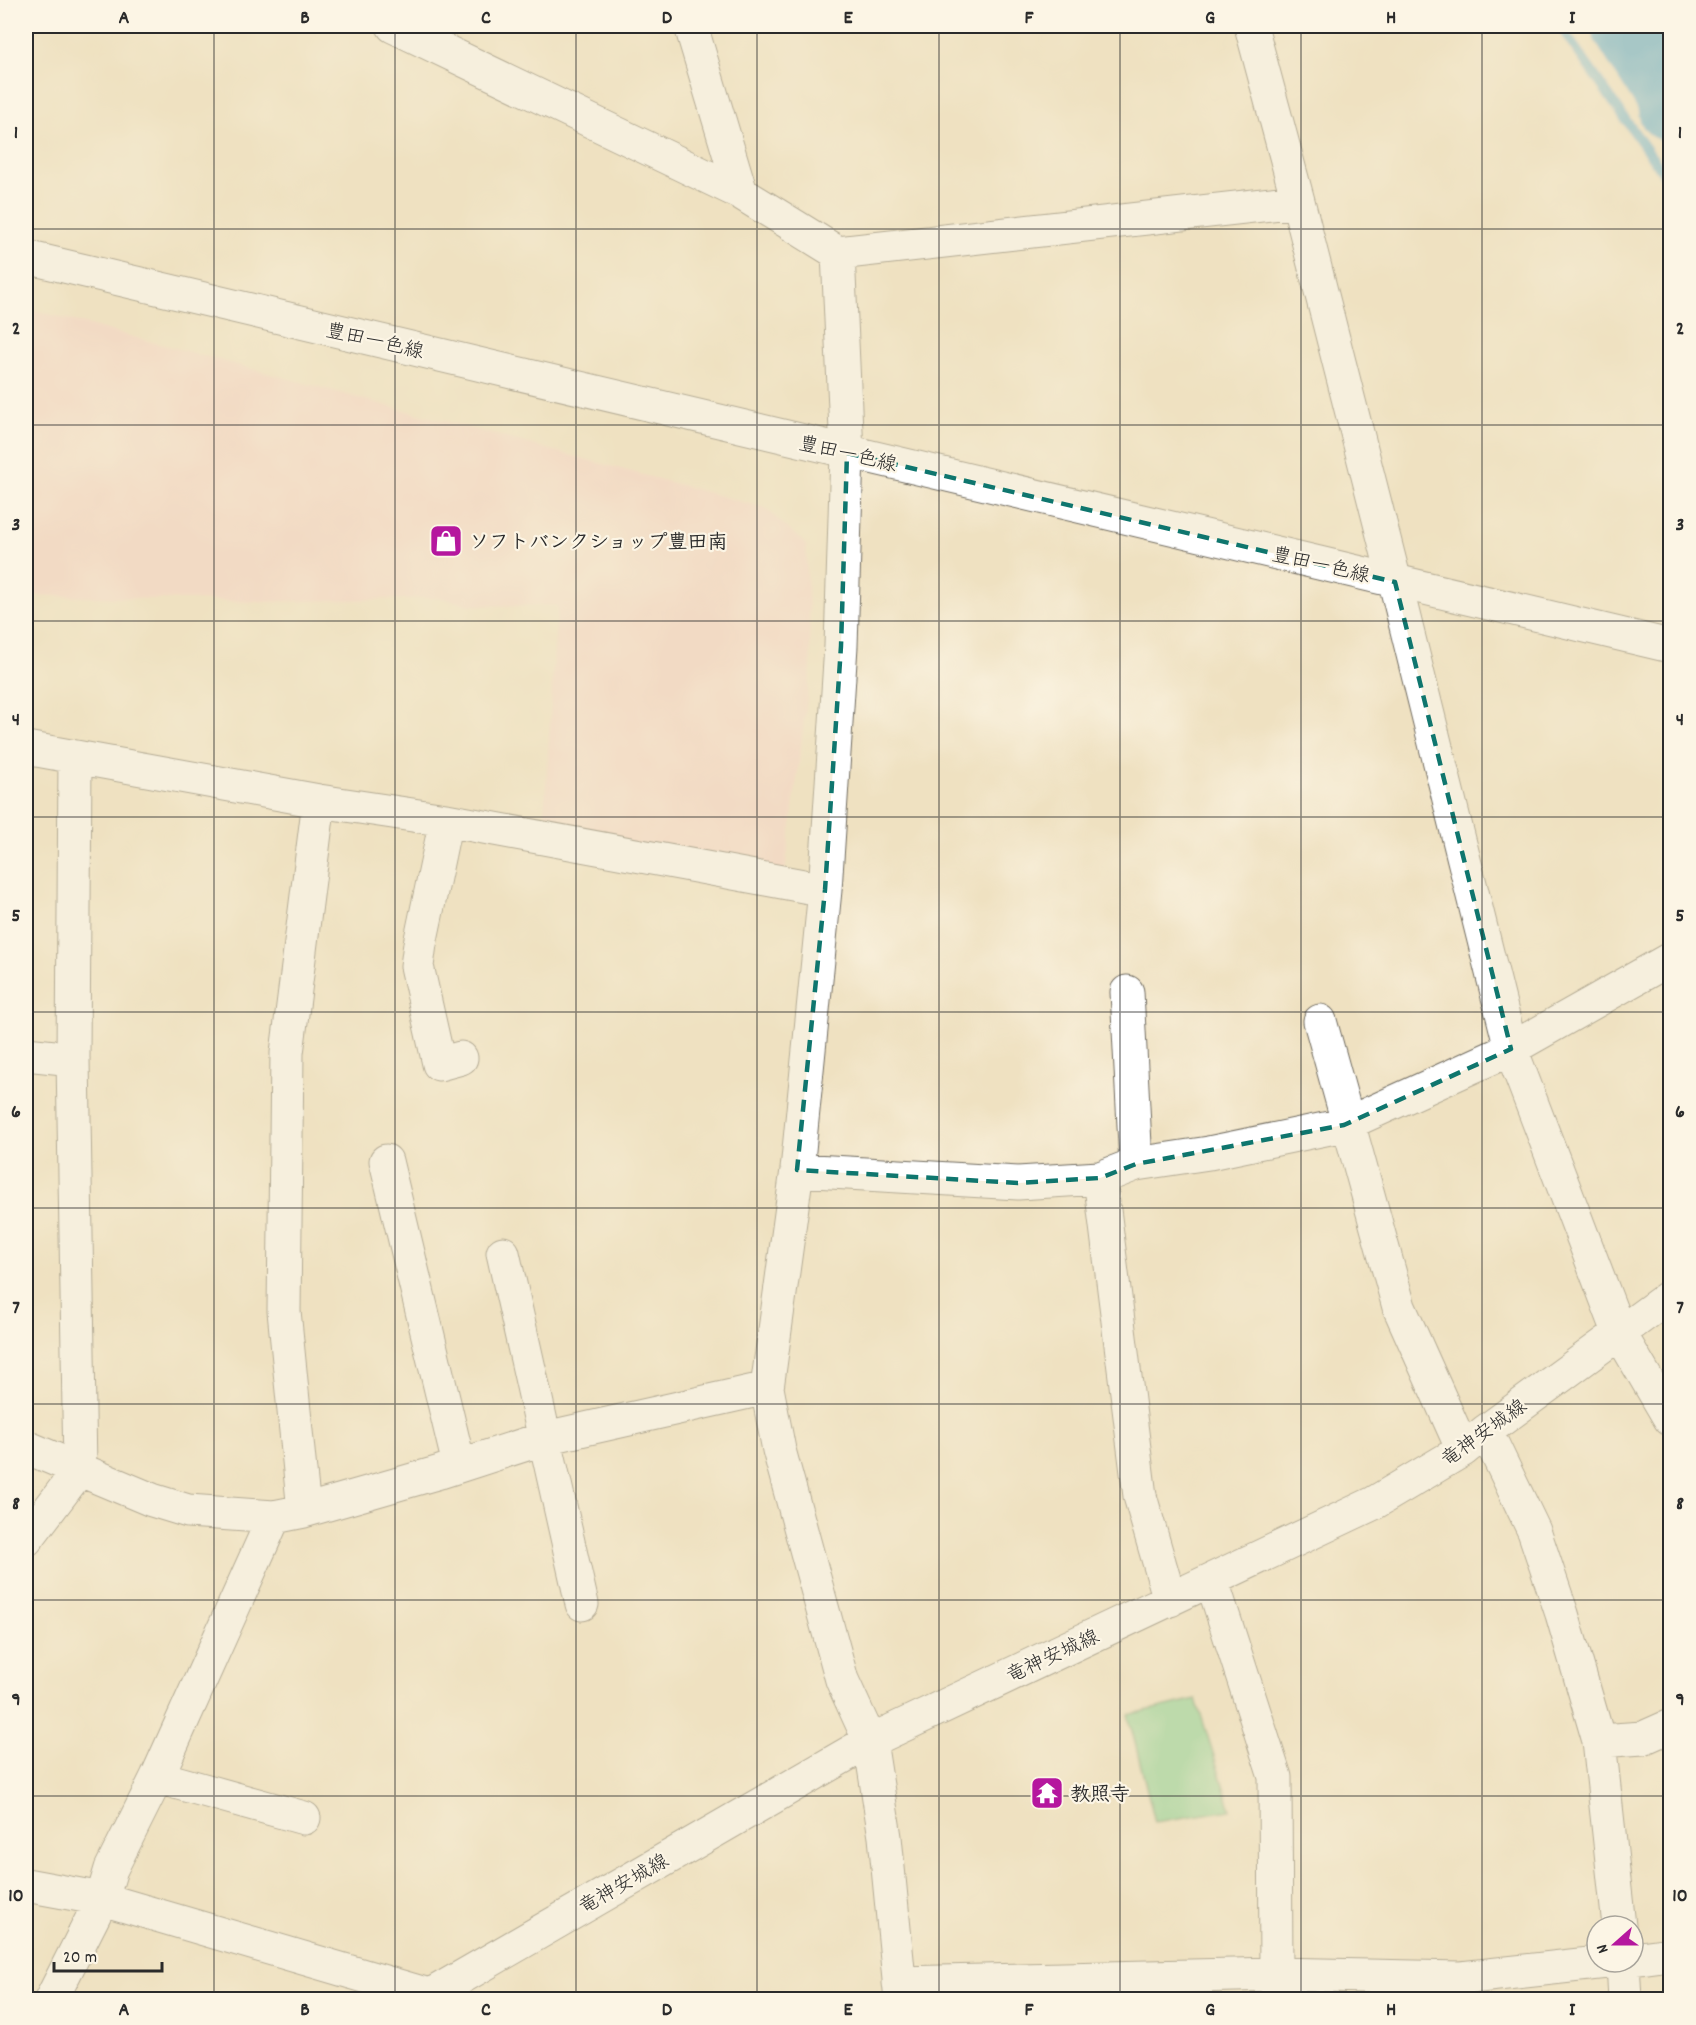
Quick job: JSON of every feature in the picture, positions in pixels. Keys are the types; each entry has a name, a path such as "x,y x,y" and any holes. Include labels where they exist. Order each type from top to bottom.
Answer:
{"street":[{"path":"393,26 741,193 838,253 1298,201"},
{"path":"691,26 741,193"},
{"path":"1251,26 1395,582 1511,1049 1619,1332 1671,1419"},
{"path":"838,253 847,453 842,646 825,890 797,1170 767,1388 779,1450 843,1680 870,1741 885,1836 900,1991 1277,1987 1461,1978 1585,1964"},
{"name":"豊田一色線","path":"26,257 847,453 1671,646"},
{"path":"26,748 319,801 446,820 825,890"},
{"path":"26,1540 80,1468 73,1059 75,757"},
{"path":"51,2000 102,1899 111,1869 289,1514 284,1311 287,1053 319,801"},
{"path":"446,820 417,966 439,1064 461,1058"},
{"path":"797,1170 1018,1183 1100,1178 1136,1164 1209,1153 1349,1122 1511,1049 1671,959"},
{"path":"1127,992 1136,1164"},
{"path":"1320,1022 1399,1307 1474,1441 1534,1531 1562,1614 1599,1741 1618,1914"},
{"path":"26,1054 73,1059"},
{"path":"386,1161 459,1465"},
{"path":"1100,1178 1140,1496 1170,1600"},
{"path":"503,1253 582,1604"},
{"name":"竜神安城線","path":"425,1997 870,1741 1374,1503 1474,1441 1619,1332 1671,1296"},
{"path":"26,1447 152,1500 188,1511 289,1514 545,1438 767,1388"},
{"path":"1212,1581 1275,1777 1277,1987"},
{"path":"1599,1741 1643,1737 1671,1726"},
{"path":"157,1777 304,1818"},
{"path":"26,1885 102,1899 425,1997"},
{"path":"1645,1957 1671,1954"},
{"path":"1624,1974 1625,2000"}],"highlighted area":[{"path":"847,453 1395,582 1511,1049 1344,1125 1136,1164 1100,1178 1018,1183 797,1170 825,890 841,646"}],"shaded area":[{"path":"26,308 765,508 806,545 811,666 783,889 543,839 557,606 470,605 443,598 256,602 26,595"}],"green space":[{"path":"1196,1699 1231,1810 1155,1822 1128,1715"}],"waterway":[{"path":"1560,26 1670,183"},
{"path":"1623,26 1668,98 1670,110"}],"place":[{"name":"ソフトバンクショップ豊田南","path":"446,541"},
{"name":"教照寺","path":"1047,1793"}]}
